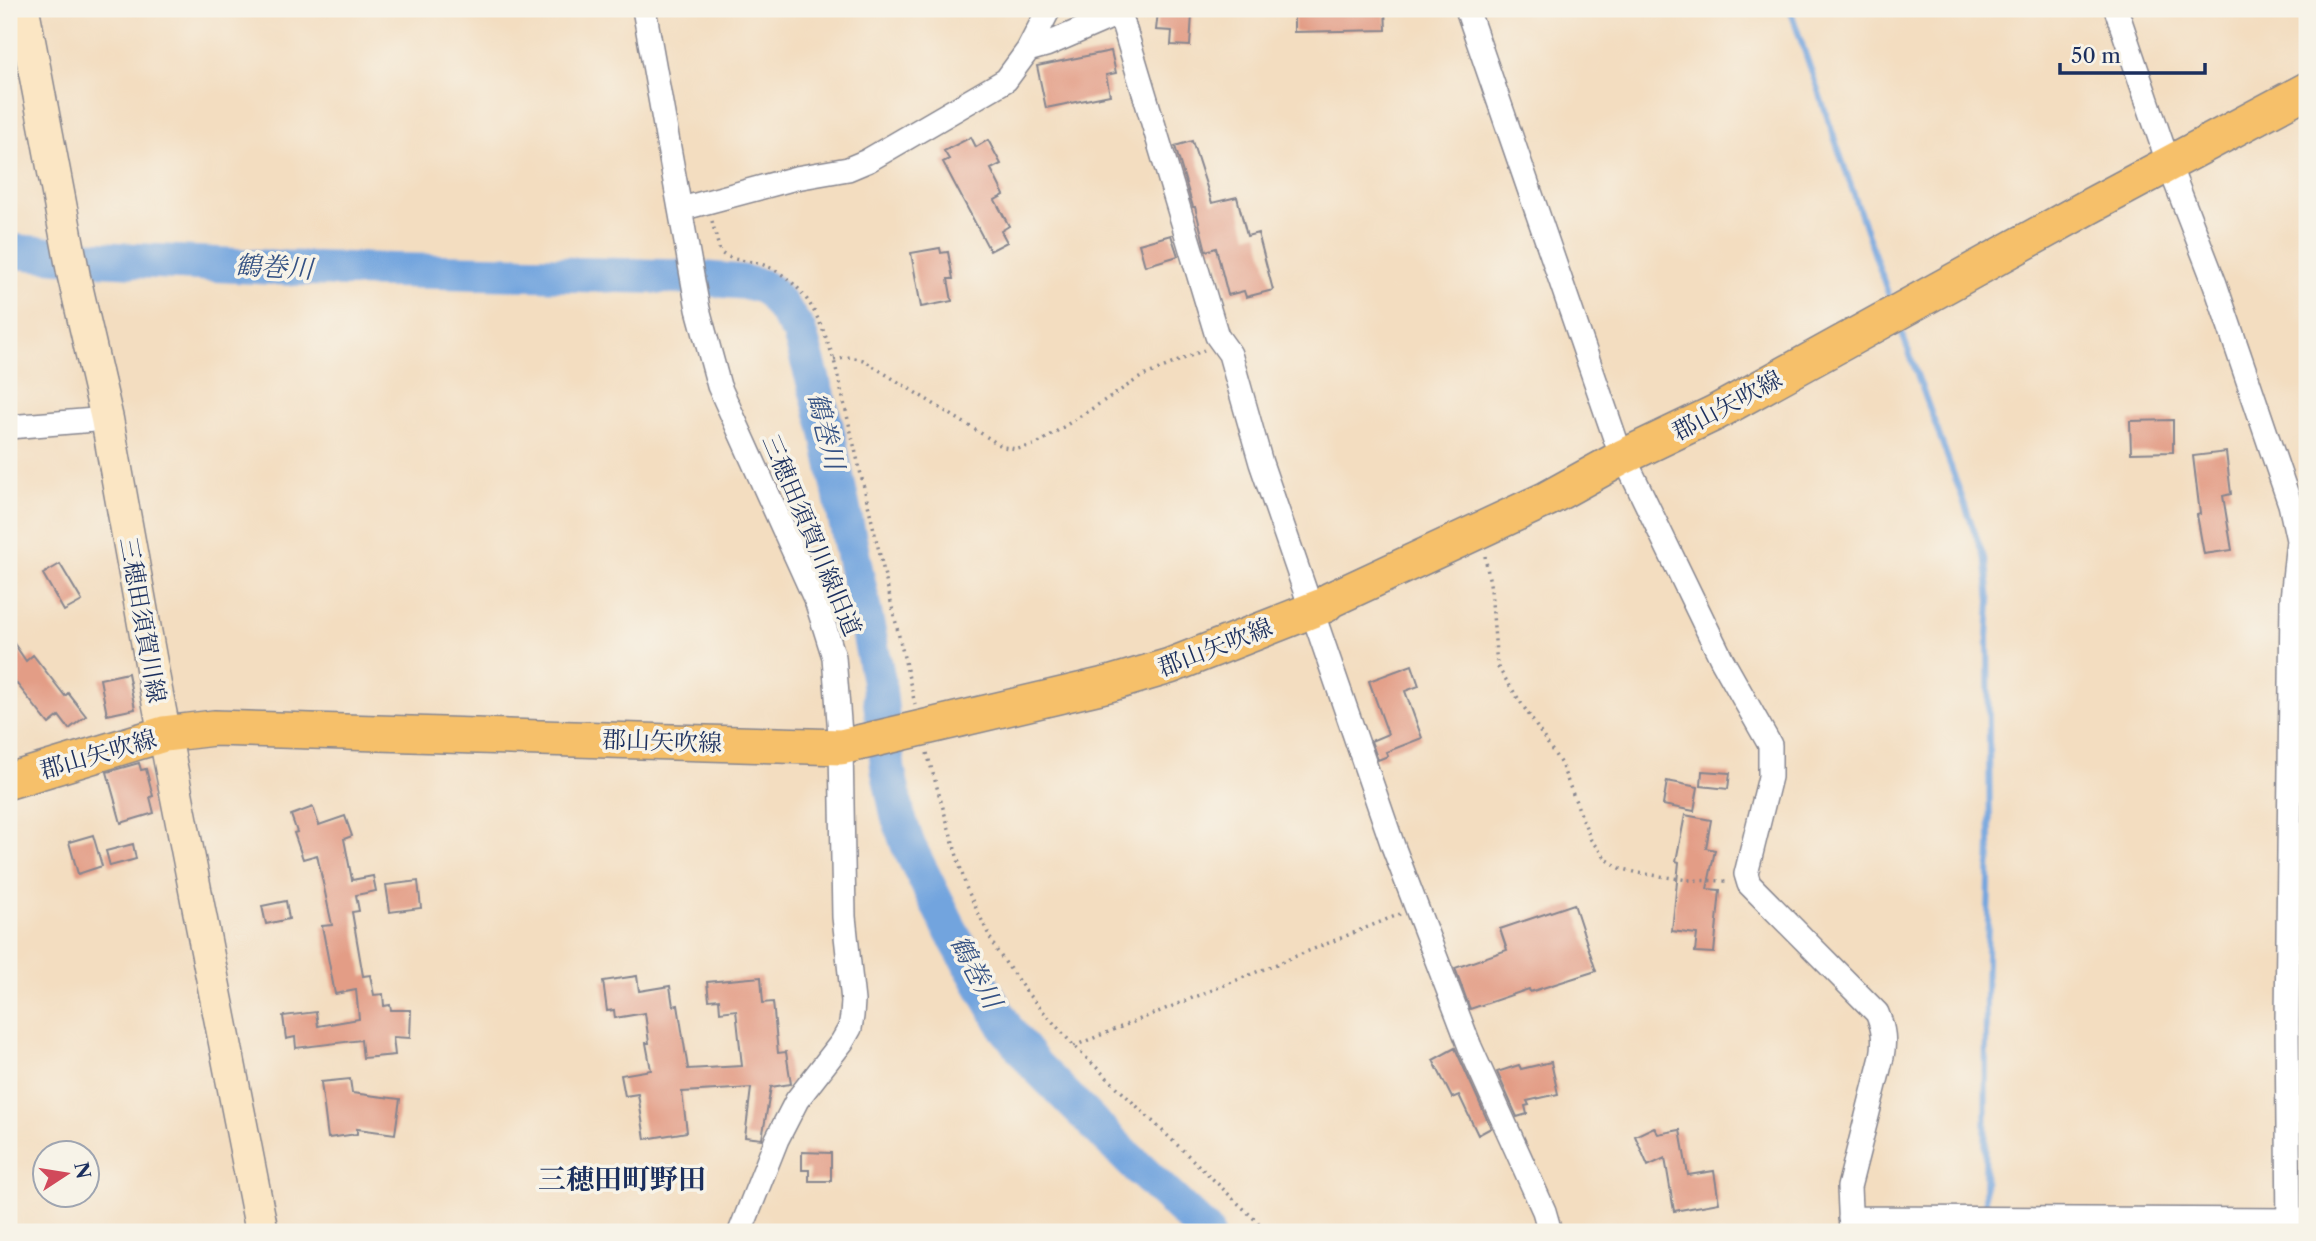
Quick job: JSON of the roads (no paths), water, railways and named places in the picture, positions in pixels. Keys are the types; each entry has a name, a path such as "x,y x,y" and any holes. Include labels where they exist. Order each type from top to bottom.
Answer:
{"main road":[{"name":"三穂田須賀川線","path":"23,9 75,277 107,419 164,734 262,1232"},
{"name":"郡山矢吹線","path":"9,781 164,734 214,728 857,743 1109,684 1170,666 1311,610 1547,499 1623,457 1715,413 2090,206 2307,90"}],"street":[{"name":"三穂田須賀川線旧道","path":"644,9 698,309 719,386 821,614 857,743 844,917 853,1001 850,1028 797,1100 777,1139 740,1232"},
{"path":"681,209 796,178 848,169 867,161 1006,80 1028,50 1049,9"},
{"path":"1467,9 1623,457 1722,660 1770,745 1770,777 1749,856 1749,884 1877,1013 1882,1023 1882,1057 1849,1187 1850,1225 2295,1224 2287,1022 2292,599 2298,540 2272,446 2215,284 2169,165 2116,9"},
{"path":"1028,50 1120,13 1217,336 1230,354 1261,463 1393,846 1470,1047 1544,1211 1550,1232"},
{"path":"9,427 107,419"}],"waterway":[{"path":"1790,9 1892,305"},
{"name":"鶴巻川","path":"9,251 88,258 284,268 685,277 742,282 761,286 771,292 799,331 826,425 878,678 888,770 898,816 908,845 951,931 1006,1028 1036,1066 1206,1232"},
{"path":"1899,325 1986,563 1990,601 1985,1232"}],"district":[{"name":"三穂田町野田","path":"622,1179"}]}
